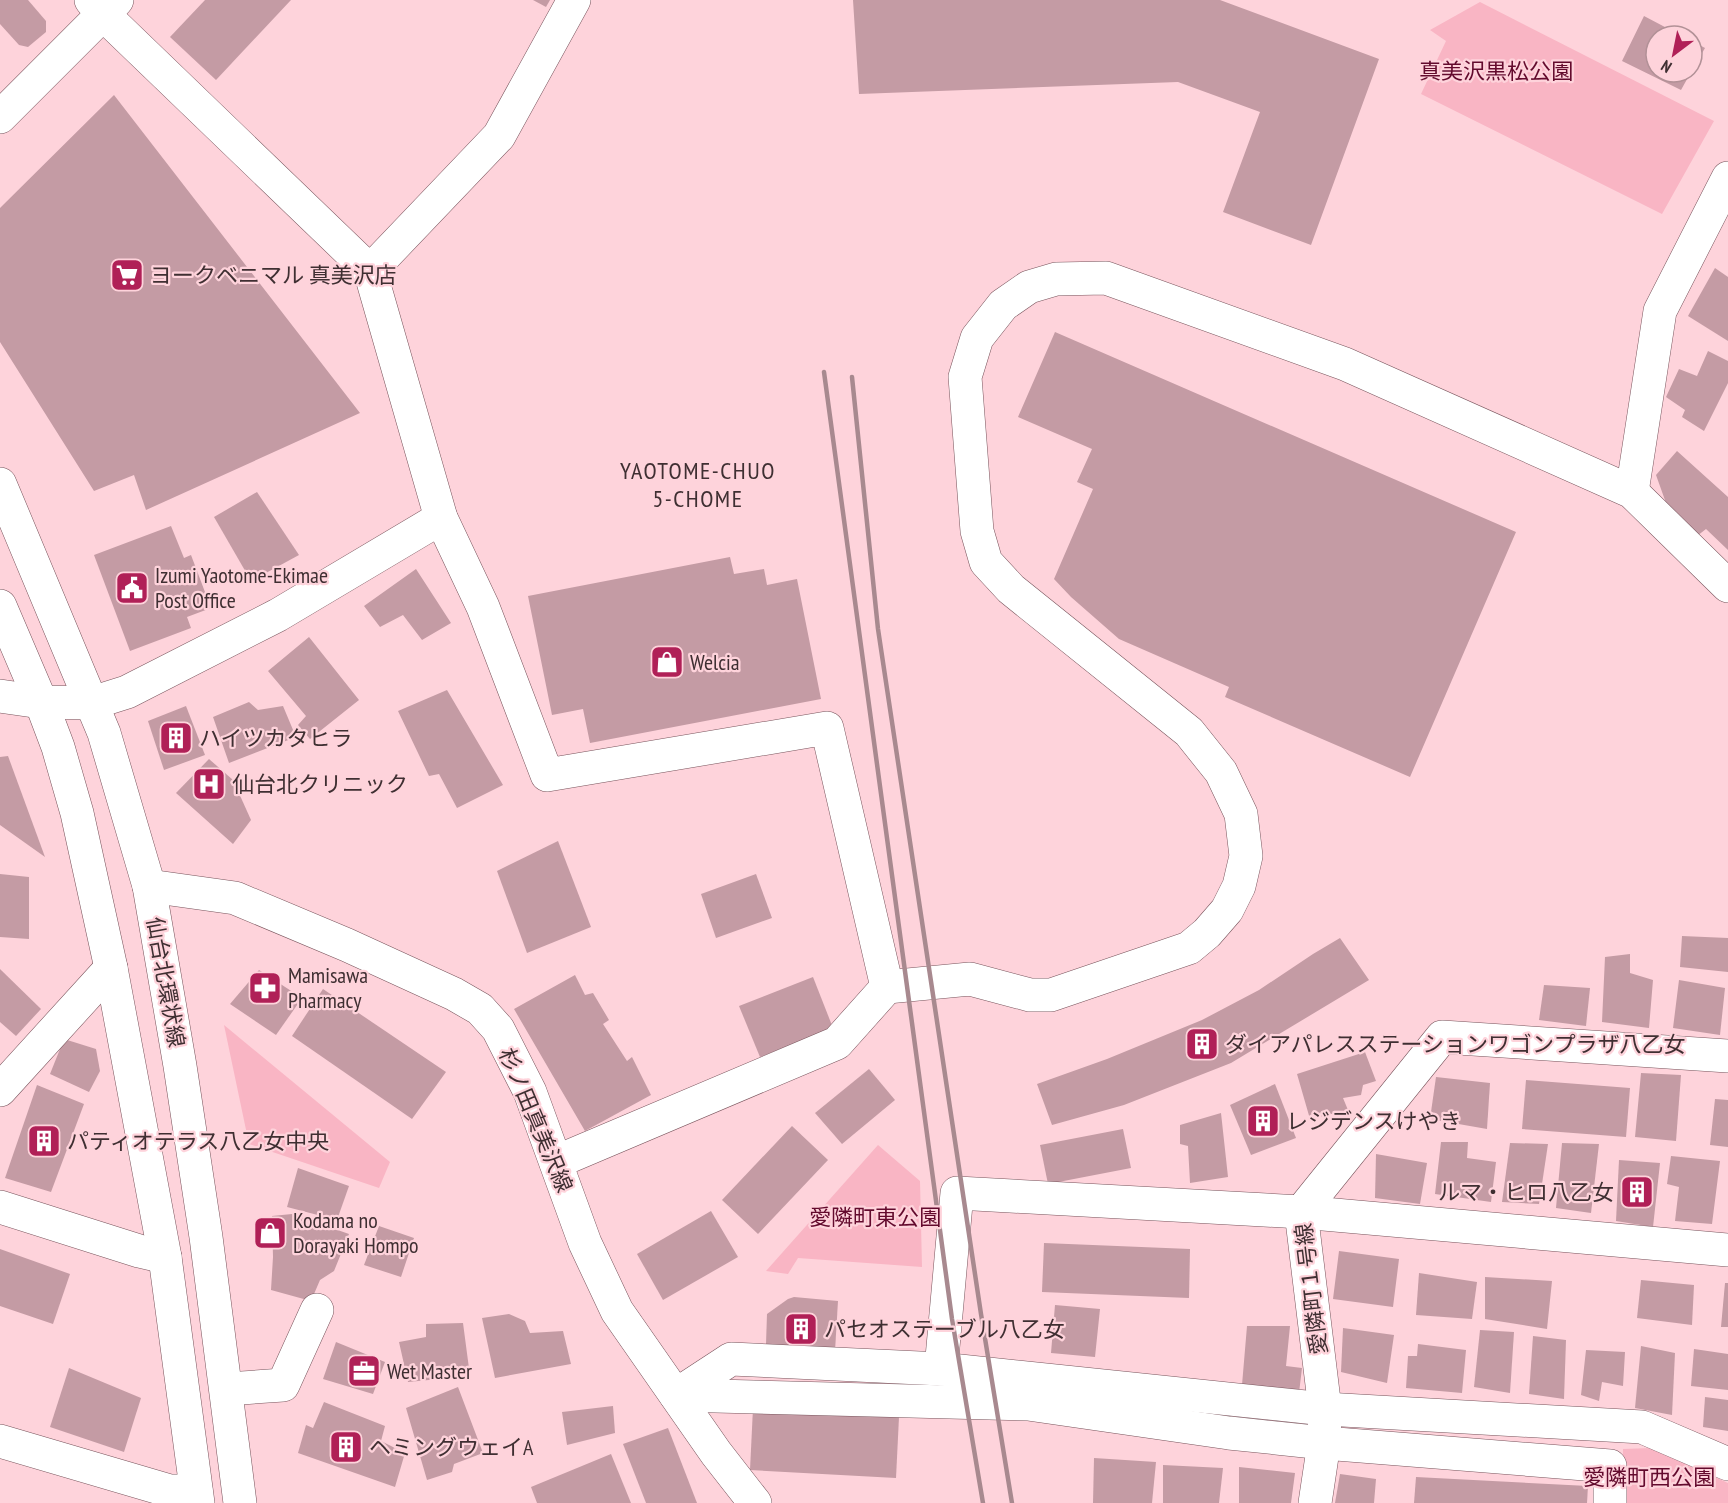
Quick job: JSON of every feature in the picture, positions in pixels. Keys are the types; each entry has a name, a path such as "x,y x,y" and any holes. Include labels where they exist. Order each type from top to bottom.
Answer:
{"street":[{"path":"370,271 499,136 574,0"},
{"path":"0,117 103,4 370,271 441,518 483,608 547,775 826,728 887,987"},
{"path":"1632,492 1660,311 1728,178"},
{"path":"556,1162 837,1043 887,987 970,979 1030,995 1051,995 1188,948 1206,933 1227,910 1239,885 1246,856 1240,814 1221,772 1189,732 1011,589 987,562 976,531 965,377 977,338 1004,305 1029,287 1056,279 1106,278 1345,364 1632,492 1728,586"},
{"name":"仙台北環状線","path":"0,484 92,703 121,786 149,886 180,1066 227,1389 240,1503"},
{"path":"0,696 41,702 92,703 127,692 278,615 441,518"},
{"path":"0,606 58,747 77,813 111,968 165,1257 197,1497 0,1441"},
{"name":"杉ノ田真美沢線","path":"149,886 235,898 358,950 454,994 480,1009 498,1029 530,1092 585,1243 617,1311 675,1395 755,1503"},
{"path":"0,1090 111,968"},
{"name":"愛隣町１号線","path":"1316,1503 1324,1443 1325,1409 1301,1212 1442,1037 1728,1056"},
{"path":"941,1369 957,1193 1301,1212 1728,1250"},
{"path":"0,1207 165,1257"},
{"path":"227,1389 283,1384 317,1310"},
{"path":"675,1395 730,1359 941,1369 1325,1409 1642,1427 1728,1464"},
{"path":"675,1395 1028,1404 1229,1433 1611,1466 1610,1503"}],"green space":[{"name":"真美沢黒松公園","path":"1480,2 1714,121 1662,214 1421,94 1446,41 1430,30"},
{"path":"224,1025 390,1162 379,1188 249,1144"},
{"name":"愛隣町東公園","path":"878,1145 920,1181 922,1267 798,1258 788,1274 766,1271"},
{"name":"愛隣町西公園","path":"1651,1448 1728,1483 1728,1503 1622,1503 1623,1449"}],"building":[{"path":"0,0 28,0 46,21 46,32 28,47 19,45 0,24"},
{"path":"205,0 291,0 216,80 170,37"},
{"path":"533,0 550,0 546,7"},
{"path":"853,0 1220,0 1379,59 1311,245 1223,212 1260,112 1178,82 859,94"},
{"path":"1644,16 1659,24 1644,24 1644,72 1622,61"},
{"path":"1669,84 1684,84 1681,90"},
{"name":"ヨークベニマル 真美沢店","path":"114,95 360,413 146,510 134,475 94,491 0,342 0,208"},
{"path":"1715,268 1728,277 1728,341 1688,316"},
{"path":"1055,332 1516,532 1410,777 1225,697 1229,687 1119,639 1054,579 1093,489 1077,482 1092,449 1018,417"},
{"path":"1708,351 1728,361 1728,383 1704,431 1682,417 1685,410 1666,397 1679,369 1697,376"},
{"path":"1677,451 1728,497 1728,550 1706,529 1697,536 1666,503 1656,475"},
{"path":"257,492 299,555 251,581 214,517"},
{"path":"171,526 184,558 191,555 211,608 187,617 191,628 130,651 94,555"},
{"path":"730,557 734,574 764,569 767,585 797,579 821,699 590,743 583,709 552,715 528,596"},
{"path":"416,569 451,623 422,640 403,615 380,627 364,606"},
{"path":"309,637 359,700 310,739 298,725 306,716 268,671"},
{"path":"447,690 503,785 457,808 439,774 429,776 398,711"},
{"path":"249,702 258,710 283,706 296,737 229,763 213,717"},
{"name":"ハイツカタヒラ","path":"186,706 205,755 164,770 148,721"},
{"path":"8,756 45,857 0,825 0,757"},
{"path":"209,759 233,780 251,820 233,844 176,793"},
{"path":"558,841 591,927 527,953 497,871"},
{"path":"0,874 29,877 29,939 0,937"},
{"path":"756,874 772,918 716,938 701,894"},
{"path":"1682,936 1728,938 1728,972 1680,967"},
{"name":"ダイアパレスステーションワゴンプラザ八乙女","path":"1340,938 1369,980 1231,1063 1124,1105 1052,1125 1037,1084 1107,1059 1202,1020 1259,990"},
{"path":"1630,954 1630,973 1653,980 1649,1028 1602,1022 1605,957"},
{"path":"0,969 41,1009 16,1036 0,1022"},
{"path":"259,970 302,998 276,1035 230,1004"},
{"path":"575,975 585,995 593,993 609,1020 603,1024 627,1061 632,1057 651,1095 585,1131 514,1009"},
{"path":"813,977 833,1028 760,1057 739,1006"},
{"path":"1679,980 1725,988 1720,1035 1673,1028"},
{"path":"1544,985 1590,988 1586,1026 1539,1020"},
{"path":"323,989 446,1072 412,1119 292,1036"},
{"path":"64,1039 96,1049 100,1071 89,1092 50,1074"},
{"path":"1365,1052 1376,1081 1363,1085 1361,1095 1343,1098 1348,1110 1310,1119 1297,1074"},
{"path":"869,1069 895,1100 842,1144 815,1113"},
{"path":"1641,1073 1681,1075 1676,1141 1635,1137"},
{"path":"1436,1077 1490,1083 1487,1129 1430,1119"},
{"path":"1526,1080 1630,1088 1626,1137 1522,1129"},
{"name":"レジデンスけやき","path":"1275,1084 1296,1138 1251,1155 1230,1105"},
{"name":"パティオテラス八乙女中央","path":"37,1085 84,1104 51,1192 5,1178"},
{"path":"1715,1099 1728,1100 1728,1147 1710,1145"},
{"path":"1221,1113 1228,1177 1190,1183 1188,1146 1180,1144 1180,1125"},
{"path":"792,1126 828,1160 758,1234 722,1200"},
{"path":"1123,1129 1131,1168 1048,1184 1040,1145"},
{"path":"1441,1142 1468,1142 1467,1158 1496,1162 1491,1202 1435,1194"},
{"path":"1510,1143 1548,1144 1539,1204 1502,1202"},
{"path":"1562,1143 1599,1144 1591,1213 1556,1208"},
{"path":"1376,1154 1427,1163 1420,1204 1375,1198"},
{"path":"1671,1156 1720,1161 1712,1224 1675,1221 1679,1187 1667,1184"},
{"name":"ルマ・ヒロ八乙女","path":"1619,1160 1660,1163 1653,1227 1616,1221"},
{"path":"298,1168 349,1186 337,1220 287,1207"},
{"path":"711,1211 738,1257 663,1300 637,1254"},
{"path":"292,1214 349,1234 334,1271 320,1280 311,1301 271,1290 272,1216"},
{"path":"379,1226 414,1238 401,1277 364,1265"},
{"path":"1044,1243 1190,1249 1189,1298 1042,1292"},
{"path":"0,1249 70,1274 53,1324 0,1306"},
{"path":"1339,1251 1399,1259 1393,1307 1333,1299"},
{"path":"1419,1273 1477,1282 1472,1319 1416,1315"},
{"path":"1485,1277 1552,1281 1547,1329 1485,1319"},
{"path":"1641,1280 1694,1285 1692,1325 1637,1318"},
{"path":"1725,1283 1728,1283 1728,1327 1721,1327"},
{"name":"パセオステーブル八乙女","path":"794,1297 838,1301 835,1351 766,1344 767,1314"},
{"path":"1055,1305 1100,1309 1095,1357 1051,1353"},
{"path":"509,1314 525,1321 530,1333 563,1331 571,1364 495,1378 482,1318"},
{"path":"463,1323 470,1376 408,1382 399,1342 426,1337 426,1324"},
{"path":"1247,1326 1290,1326 1286,1366 1302,1368 1299,1393 1242,1385"},
{"path":"1343,1328 1394,1335 1387,1383 1341,1372"},
{"path":"1480,1330 1514,1332 1510,1393 1474,1387"},
{"path":"1533,1336 1566,1340 1564,1399 1529,1394"},
{"path":"336,1342 385,1362 373,1394 323,1379"},
{"path":"1418,1344 1466,1350 1462,1393 1406,1388 1408,1356 1417,1356"},
{"path":"1641,1346 1675,1353 1672,1415 1635,1408"},
{"path":"1694,1349 1728,1354 1728,1390 1691,1386"},
{"path":"1586,1350 1625,1352 1623,1386 1602,1382 1599,1401 1581,1395"},
{"path":"69,1368 141,1398 124,1452 50,1427"},
{"path":"458,1387 483,1453 454,1464 452,1472 427,1480 406,1408"},
{"path":"1705,1397 1728,1400 1728,1431 1703,1427"},
{"name":"ヘミングウェイA","path":"324,1402 385,1426 381,1441 405,1453 395,1487 298,1453 306,1425 313,1428"},
{"path":"613,1406 615,1433 567,1445 562,1412"},
{"path":"753,1408 899,1417 896,1478 750,1470"},
{"path":"668,1428 697,1503 646,1503 623,1444"},
{"path":"611,1454 631,1503 537,1503 531,1487"},
{"path":"1094,1458 1156,1462 1152,1503 1093,1503"},
{"path":"1163,1465 1223,1468 1219,1503 1163,1503"},
{"path":"1239,1467 1295,1473 1291,1503 1239,1503"},
{"path":"1340,1474 1376,1479 1374,1503 1335,1503"},
{"path":"1416,1477 1588,1486 1587,1503 1414,1503"}],"railway":[{"path":"824,372 952,1319 983,1503"},
{"path":"852,377 878,629 981,1314 1012,1503"}],"place":[{"name":"ヨークベニマル 真美沢店","path":"127,275"},
{"name":"Izumi Yaotome-Ekimae Post Office","path":"132,588"},
{"name":"Welcia","path":"667,662"},
{"name":"ハイツカタヒラ","path":"176,738"},
{"name":"仙台北クリニック","path":"209,784"},
{"name":"Mamisawa Pharmacy","path":"265,988"},
{"name":"ダイアパレスステーションワゴンプラザ八乙女","path":"1202,1044"},
{"name":"レジデンスけやき","path":"1263,1121"},
{"name":"パティオテラス八乙女中央","path":"44,1141"},
{"name":"ルマ・ヒロ八乙女","path":"1637,1192"},
{"name":"Kodama no Dorayaki Hompo","path":"270,1233"},
{"name":"パセオステーブル八乙女","path":"801,1329"},
{"name":"Wet Master","path":"364,1371"},
{"name":"ヘミングウェイA","path":"346,1447"}],"district":[{"name":"YAOTOME-CHUO 5-CHOME","path":"698,485"}]}
